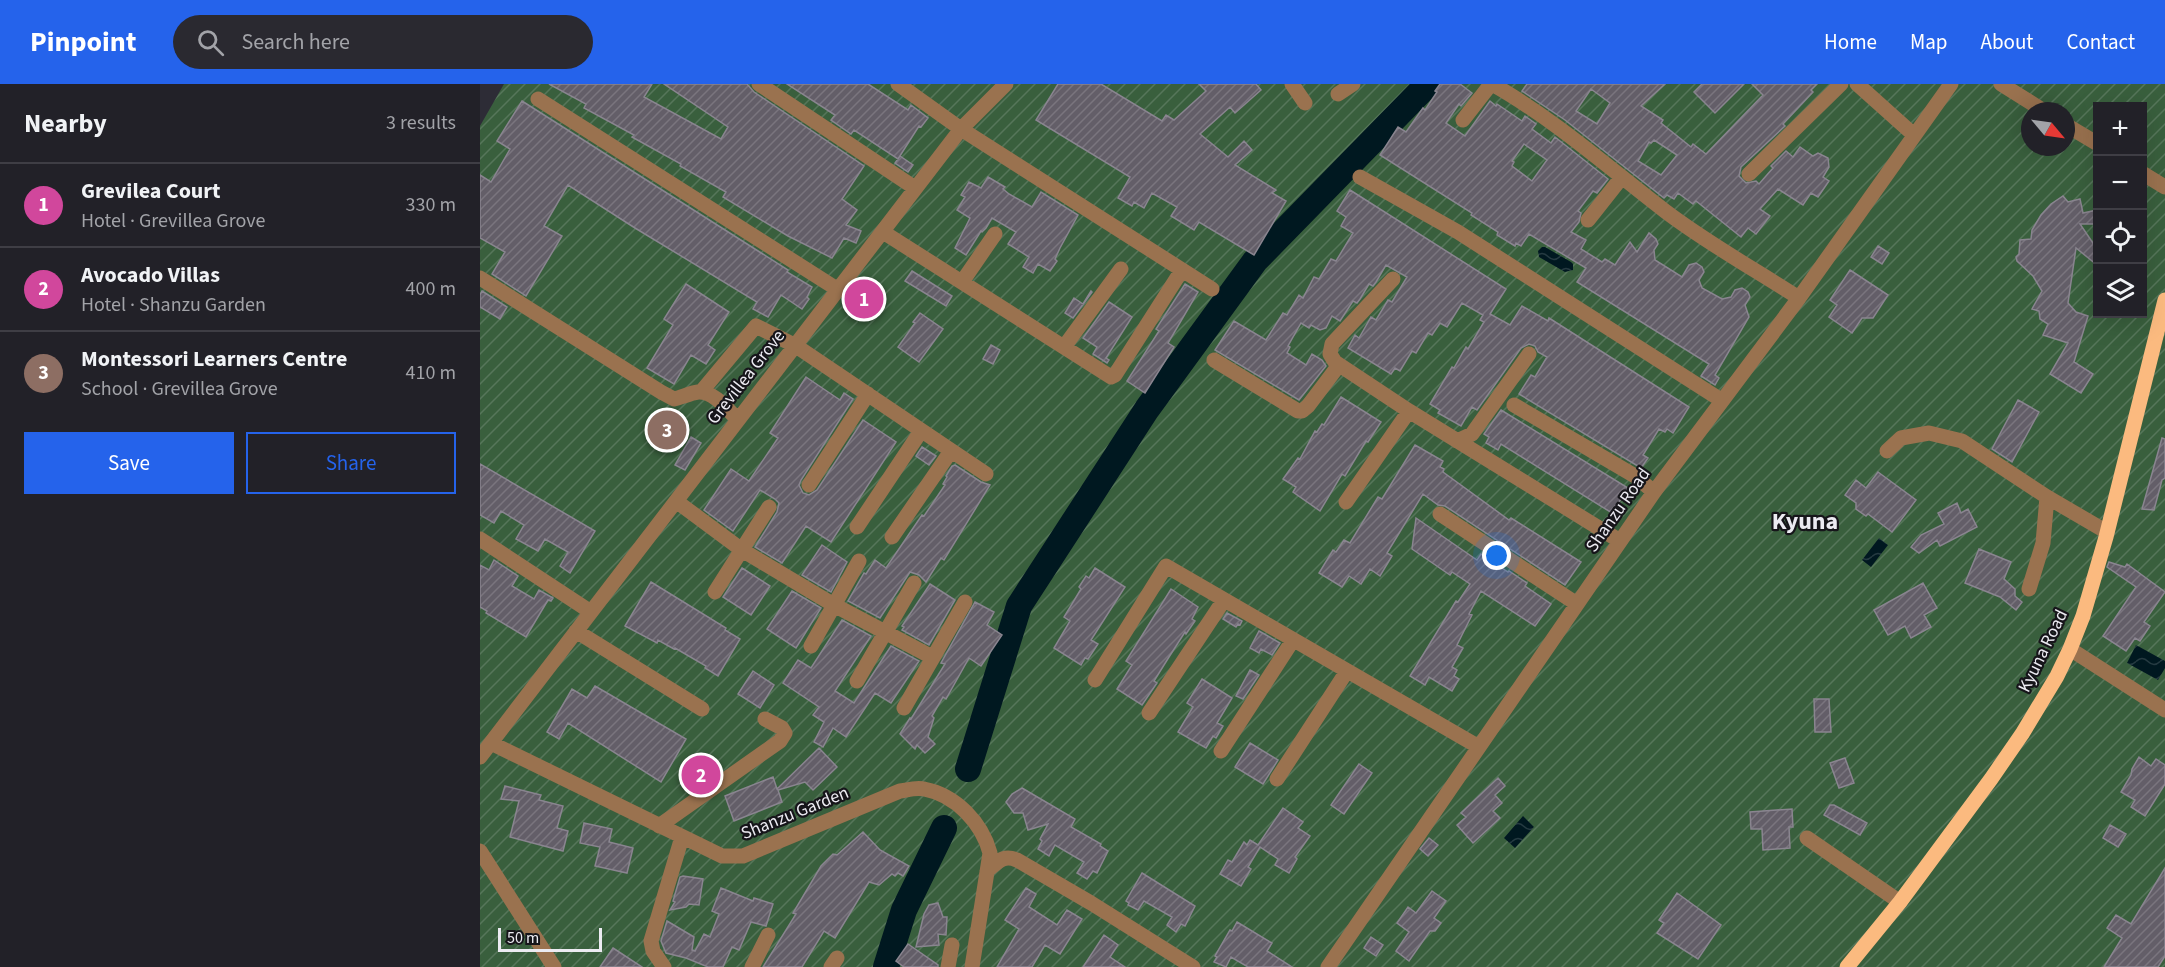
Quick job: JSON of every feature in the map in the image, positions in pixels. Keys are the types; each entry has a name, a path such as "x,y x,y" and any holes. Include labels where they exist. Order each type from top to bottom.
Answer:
{"main road":[{"name":"Kyuna Road","path":"1847,967 1900,902 2022,734 2057,676 2070,649 2083,616 2107,532 2165,300"}],"street":[{"path":"759,84 915,188"},
{"path":"898,84 961,129 1212,289"},
{"name":"Grevillea Grove","path":"480,757 961,129 1006,84"},
{"path":"1292,84 1305,103"},
{"path":"1338,94 1353,84"},
{"path":"1463,120 1491,84 1528,107 1683,224 1799,298"},
{"path":"1749,174 1841,84"},
{"path":"1857,84 1914,135"},
{"name":"Shanzu Road","path":"1328,967 1654,492 1799,298 1951,84"},
{"path":"2001,84 2030,102"},
{"path":"538,99 837,289"},
{"path":"2075,131 2093,142"},
{"path":"2147,176 2165,187"},
{"path":"1360,177 1458,231 1721,400"},
{"path":"1588,220 1622,177"},
{"path":"883,232 1109,376 1113,376 1182,270"},
{"path":"962,282 994,234"},
{"path":"1064,347 1121,269"},
{"path":"480,278 674,399 700,392 707,393 738,420"},
{"path":"1393,279 1332,344 1330,354 1339,365 1409,411 1620,541"},
{"path":"700,392 756,326 796,346 986,474"},
{"path":"1457,441 1472,434 1529,354"},
{"path":"1214,360 1298,411 1308,406 1339,365"},
{"path":"809,485 868,394"},
{"path":"1514,405 1635,476 1654,492"},
{"path":"1346,502 1409,411"},
{"path":"857,527 921,431"},
{"path":"1887,451 1901,438 1929,433 1962,441 2047,497 2107,532"},
{"path":"892,537 951,450"},
{"path":"2029,589 2043,543 2047,497"},
{"path":"676,501 742,550 834,605 932,657"},
{"path":"715,592 769,507"},
{"path":"1440,514 1577,604"},
{"path":"480,538 591,612"},
{"path":"811,646 860,561"},
{"path":"1095,680 1166,566 1479,747"},
{"path":"857,681 914,583"},
{"path":"1149,713 1224,600"},
{"path":"904,708 964,602"},
{"path":"576,632 702,709"},
{"path":"1221,751 1293,640"},
{"path":"2070,649 2165,710"},
{"path":"1277,779 1347,671"},
{"path":"659,826 780,741 785,734 782,728 765,718"},
{"name":"Shanzu Garden","path":"491,742 723,856 742,856 900,790 922,788 940,794 957,804 977,823 986,837 990,853 972,967"},
{"path":"664,967 653,951 651,942 682,837"},
{"path":"1808,838 1900,902"},
{"path":"480,851 554,967"},
{"path":"987,871 1001,859 1009,857 1017,860 1193,967"},
{"path":"752,967 768,934"},
{"path":"948,967 952,945"}],"green space":[{"path":"504,84 2165,84 2165,967 480,967 480,126"}],"water":[{"path":"1542,247 1571,262 1573,270 1565,272 1539,257 1538,251"},
{"path":"1879,538 1888,545 1871,567 1862,560"},
{"path":"2136,645 2165,661 2165,668 2158,680 2127,663"},
{"path":"1523,816 1534,827 1515,848 1504,838"}],"building":[{"path":"549,84 652,84 644,97 721,139 728,127 664,84 747,84 754,92 864,166 842,199 857,210 846,225 861,231 856,243 844,238 832,258 788,236 723,197 726,192 632,137 634,135 584,108 586,104"},
{"path":"787,84 868,84 908,110 911,105 928,118 921,127 919,126 898,159 854,130 851,134 831,120 835,115"},
{"path":"1058,84 1101,84 1162,121 1166,115 1174,120 1206,91 1199,84 1256,84 1261,90 1235,113 1230,107 1200,134 1228,157 1244,141 1252,150 1235,165 1276,190 1272,193 1286,201 1254,255 1199,222 1194,230 1171,216 1177,207 1152,193 1144,208 1134,202 1132,206 1118,198 1130,177 1036,120"},
{"path":"1440,84 1460,84 1472,93 1461,106 1459,104 1446,123 1465,136 1490,101 1522,121 1525,116 1536,124 1532,129 1551,143 1555,137 1608,179 1597,193 1593,191 1578,211 1581,213 1579,222 1571,232 1586,240 1581,249 1602,262 1605,259 1615,265 1630,242 1637,252 1649,233 1658,244 1654,250 1655,260 1682,277 1689,265 1696,263 1702,267 1704,272 1699,280 1702,288 1722,299 1731,297 1735,290 1742,288 1748,292 1750,297 1745,305 1749,317 1715,375 1719,378 1715,385 1701,376 1709,364 1577,282 1586,268 1529,234 1521,246 1516,243 1515,246 1497,235 1498,232 1471,215 1472,213 1380,155 1398,127 1406,132 1423,108 1425,110 1437,92 1435,91","holes":["1524,144 1547,160 1532,181 1512,166 1514,162 1512,161"]},
{"path":"1527,84 1665,84 1641,106 1663,120 1661,123 1691,147 1693,144 1706,154 1763,95 1752,84 1817,84 1811,90 1813,92 1783,124 1785,126 1741,167 1739,176 1746,183 1756,181 1759,184 1773,168 1771,166 1786,151 1793,157 1800,147 1813,156 1818,153 1828,158 1829,167 1823,177 1829,181 1818,197 1811,193 1803,205 1778,189 1760,209 1770,216 1756,234 1748,228 1741,237 1696,201 1693,204 1678,193 1674,199 1667,195 1664,198 1565,120 1522,91","holes":["1591,89 1610,103 1597,124 1576,111","1654,140 1677,155 1661,175 1638,161 1649,142"]},
{"path":"1702,84 1744,84 1715,113 1694,92"},
{"path":"522,101 812,287 807,297 809,299 802,309 781,295 768,317 753,309 757,302 568,185 544,226 562,236 526,296 492,274 505,252 480,238 480,175 491,182 510,149 497,141"},
{"path":"900,156 913,165 908,172 895,163"},
{"path":"988,177 1005,187 1003,189 1009,194 1032,207 1041,192 1078,215 1050,271 1038,264 1033,273 1023,267 1029,257 1008,244 1016,232 992,218 966,255 955,248 970,218 957,210 965,197 961,195 969,182 981,188"},
{"path":"1350,190 1506,289 1490,314 1510,325 1522,306 1548,321 1549,318 1689,407 1673,433 1667,429 1665,432 1659,429 1643,455 1648,458 1641,468 1519,394 1531,375 1535,377 1547,357 1538,352 1535,346 1529,344 1521,348 1477,410 1472,407 1461,426 1438,413 1440,410 1430,404 1452,367 1454,368 1466,347 1468,349 1484,322 1480,320 1483,315 1462,303 1447,327 1440,323 1432,335 1428,333 1416,353 1412,351 1400,371 1395,368 1391,374 1348,348 1355,335 1359,338 1371,317 1376,320 1388,300 1392,302 1407,277 1386,265 1373,286 1369,284 1357,303 1353,301 1340,321 1332,316 1326,328 1320,330 1311,325 1309,328 1301,323 1288,346 1290,347 1287,353 1306,365 1312,354 1322,360 1326,366 1299,400 1215,350 1234,321 1266,340 1283,313 1287,315 1299,295 1303,298 1314,277 1319,279 1331,259 1336,261 1353,233 1341,226 1346,217 1337,211"},
{"path":"2063,196 2068,202 2080,199 2083,213 2093,211 2093,224 2080,224 2093,243 2093,262 2076,248 2068,303 2076,312 2088,316 2074,362 2093,374 2081,393 2050,374 2068,343 2043,335 2048,324 2040,319 2039,311 2032,309 2042,291 2033,276 2017,261 2016,257 2019,254 2020,240 2031,239 2032,230 2051,204"},
{"path":"1878,246 1889,253 1882,264 1871,257"},
{"path":"1850,270 1888,295 1873,318 1862,318 1852,333 1829,317 1837,305 1830,300"},
{"path":"912,271 952,296 946,306 905,281"},
{"path":"686,284 729,312 708,345 715,350 706,364 691,355 674,384 647,368 673,325 664,319"},
{"path":"1185,284 1198,292 1168,343 1174,347 1145,393 1127,381 1159,331 1156,329"},
{"path":"482,291 507,307 500,319 480,307"},
{"path":"1092,292 1073,318 1065,313 1074,298 1083,304"},
{"path":"1109,302 1132,317 1106,358 1109,360 1107,363 1093,354 1097,347 1083,338"},
{"path":"920,313 943,329 919,362 898,347"},
{"path":"991,345 1000,350 993,364 983,359"},
{"path":"806,377 840,400 844,393 853,399 801,480 799,485 803,493 809,495 817,490 863,420 896,442 831,542 806,526 782,563 755,547 777,512 779,503 775,499 760,490 733,531 704,510 731,469 749,481 778,438 770,433"},
{"path":"1341,397 1381,422 1368,442 1366,441 1345,476 1342,474 1320,511 1293,492 1296,487 1283,479 1298,458 1300,459 1315,431 1317,432 1322,424 1324,425"},
{"path":"2018,400 2039,412 2012,462 1992,449"},
{"path":"1501,410 1628,488 1612,513 1501,444 1498,450 1486,443 1489,437 1484,434"},
{"path":"691,437 701,443 685,470 675,465"},
{"path":"2162,438 2165,439 2165,478 2162,480 2154,510 2142,509"},
{"path":"1415,445 1443,461 1440,467 1444,469 1443,472 1509,520 1511,518 1581,562 1565,585 1423,494 1387,553 1392,556 1380,576 1370,569 1361,584 1349,576 1342,587 1319,573 1333,550 1336,552 1344,540 1350,543 1378,497 1382,499"},
{"path":"922,447 936,456 929,465 916,456"},
{"path":"480,464 595,531 570,573 560,566 568,552 545,539 538,551 516,539 524,525 501,511 494,523 480,515"},
{"path":"955,465 981,482 990,485 944,560 941,558 926,582 919,575 910,572 880,618 848,601 864,573 866,574 875,560 886,568 945,485 943,484 946,476"},
{"path":"1878,472 1916,500 1892,532 1868,514 1866,516 1856,509 1856,503 1845,495 1856,480 1866,488"},
{"path":"1957,503 1961,513 1968,509 1977,527 1940,546 1937,540 1919,553 1911,547 1921,535 1944,524 1938,513"},
{"path":"1416,518 1477,560 1481,554 1509,571 1527,583 1525,586 1551,604 1535,626 1481,591 1457,645 1463,648 1452,667 1457,670 1454,676 1459,679 1452,691 1429,677 1425,685 1410,676 1456,601 1458,602 1470,584 1452,572 1450,575 1412,549"},
{"path":"822,545 847,562 831,592 802,575"},
{"path":"1979,549 2011,562 2004,579 2015,589 2015,596 2022,602 2016,610 2000,597 1965,583"},
{"path":"494,560 518,576 512,586 534,599 539,590 553,598 551,601 548,600 526,637 480,607 480,565 489,570"},
{"path":"2109,562 2125,567 2127,564 2165,592 2144,622 2150,626 2140,641 2135,638 2126,651 2103,636 2136,587 2107,567"},
{"path":"742,568 770,586 751,615 723,597"},
{"path":"1095,568 1125,587 1091,640 1098,644 1081,665 1054,648 1070,621 1064,617 1081,589 1079,587 1086,576 1089,578"},
{"path":"651,582 740,639 718,676 705,668 706,666 675,648 658,640 657,643 625,626"},
{"path":"1923,583 1937,608 1924,615 1931,627 1911,638 1905,626 1888,635 1874,610"},
{"path":"930,584 955,600 929,645 902,630 904,627 902,626"},
{"path":"1171,589 1198,607 1192,619 1195,621 1169,657 1154,681 1157,683 1142,705 1117,689 1132,665 1126,661"},
{"path":"792,591 821,608 796,648 767,629"},
{"path":"975,602 994,612 987,625 1002,635 981,666 969,658 946,699 943,697 932,716 934,718 928,737 935,744 925,753 917,745 915,749 900,734 945,664 941,663"},
{"path":"1227,613 1242,621 1240,625 1236,627 1223,619"},
{"path":"842,620 871,636 835,691 854,703 891,646 919,661 891,703 875,693 846,737 833,728 823,747 814,742 824,722 813,715 819,707 783,683 798,660 811,668"},
{"path":"1259,631 1280,643 1272,655 1261,649 1259,653 1250,648"},
{"path":"1250,670 1259,675 1243,699 1236,696"},
{"path":"753,671 774,685 760,708 738,694"},
{"path":"1202,679 1232,698 1217,723 1223,726 1206,748 1178,732 1193,707 1187,703"},
{"path":"595,686 686,739 661,782 568,723 559,739 547,732 572,689 587,698"},
{"path":"1814,699 1829,699 1831,732 1815,732"},
{"path":"1250,743 1278,760 1263,784 1235,767"},
{"path":"819,748 837,767 813,790 805,782 778,790 782,802 734,821 725,796 773,777 777,789"},
{"path":"2139,757 2151,766 2156,759 2165,765 2165,784 2145,816 2131,807 2135,800 2121,792"},
{"path":"1845,758 1854,783 1839,788 1830,763"},
{"path":"1359,764 1372,773 1344,814 1331,805"},
{"path":"1498,778 1505,786 1495,795 1502,803 1493,811 1500,818 1473,843 1457,825 1466,817 1461,813"},
{"path":"505,786 541,795 539,800 563,806 557,828 568,831 563,851 510,837 519,801 501,799"},
{"path":"1022,788 1075,819 1071,827 1101,844 1100,846 1108,851 1097,873 1093,871 1087,879 1077,873 1084,862 1055,845 1049,856 1038,849 1042,841 1040,839 1048,824 1028,830 1023,813 1014,813 1006,802 1012,794"},
{"path":"1830,805 1867,823 1860,835 1824,815"},
{"path":"1283,808 1303,822 1298,828 1310,836 1295,857 1297,859 1289,873 1275,865 1278,859 1260,847 1248,867 1251,869 1241,886 1220,874 1228,860 1232,862 1244,842 1247,845 1250,840 1258,845"},
{"path":"1792,809 1793,827 1789,827 1790,848 1763,850 1762,829 1751,829 1750,812"},
{"path":"584,823 612,829 609,842 633,848 627,873 595,866 600,847 580,843"},
{"path":"2110,825 2126,834 2118,847 2103,838"},
{"path":"863,832 880,850 909,866 903,876 898,873 895,876 892,874 879,885 869,882 835,938 824,931 802,967 763,967 796,914 793,913 821,866"},
{"path":"1429,838 1438,845 1428,856 1420,849"},
{"path":"2165,868 2165,956 2158,967 2104,967 2122,938 2107,928 2116,915 2131,924"},
{"path":"1142,873 1195,906 1185,926 1181,924 1176,932 1167,925 1172,917 1144,901 1138,910 1128,905 1126,901"},
{"path":"680,877 703,879 699,905 689,904 686,907 670,910 675,902 673,901"},
{"path":"721,888 753,901 754,898 773,904 766,926 751,922 739,950 732,947 723,967 708,967 666,953 661,941 667,921 694,937 692,950 695,951 704,934 710,937 719,914 712,911"},
{"path":"1026,888 1036,894 1029,907 1057,925 1067,910 1082,919 1060,954 1045,945 1032,967 997,967 1019,929 1005,920"},
{"path":"1432,891 1446,901 1434,918 1441,923 1435,931 1430,931 1409,961 1396,951 1409,932 1397,923 1408,907 1416,913"},
{"path":"1677,893 1721,925 1698,959 1657,933 1664,923 1659,920"},
{"path":"938,903 943,917 947,917 946,935 938,934 939,945 916,947 924,914 929,905"},
{"path":"1237,922 1272,943 1267,951 1292,967 1248,967 1231,957 1226,967 1214,962 1217,957 1215,956"},
{"path":"1104,935 1118,945 1110,957 1125,967 1083,967"},
{"path":"1371,937 1383,945 1376,956 1364,948"},
{"path":"908,944 938,967 904,967 896,961"},
{"path":"613,948 642,967 600,967"}],"waterway":[{"path":"968,769 1019,606 1147,409 1255,261 1428,84"},
{"path":"886,967 904,910 944,828"}],"place":[{"name":"Grevilea Court","path":"864,299"},
{"name":"Montessori Learners Centre","path":"667,430"},
{"name":"Avocado Villas","path":"701,775"}],"district":[{"name":"Kyuna","path":"1805,521"}]}
